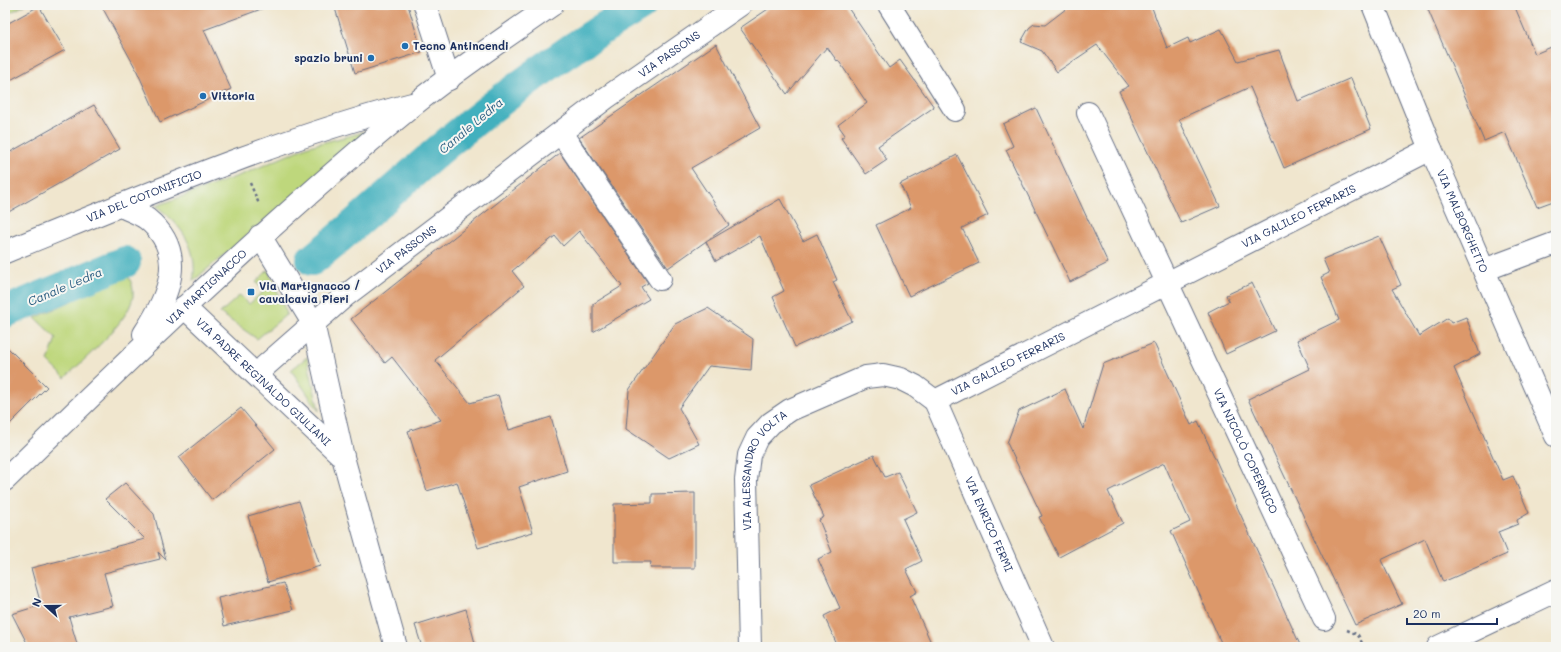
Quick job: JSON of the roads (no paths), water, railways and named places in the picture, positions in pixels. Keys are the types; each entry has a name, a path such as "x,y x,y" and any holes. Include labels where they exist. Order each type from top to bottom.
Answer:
{"street":[{"path":"425,5 449,79"},
{"name":"VIA MARTIGNACCO","path":"5,480 122,365 260,236 417,102 552,5"},
{"name":"VIA PASSONS","path":"256,374 345,296 606,98 740,5"},
{"path":"889,5 955,110"},
{"name":"VIA MALBORGHETTO","path":"1373,5 1431,149 1556,436"},
{"name":"VIA MARTIGNACCO","path":"283,142 351,120 417,102"},
{"path":"1088,113 1167,283"},
{"path":"561,132 660,279"},
{"name":"VIA DEL COTONIFICIO","path":"5,252 283,142"},
{"name":"VIA GALILEO FERRARIS","path":"935,401 1431,149"},
{"path":"120,206 146,218 160,231 168,246 172,268 170,285 164,300 122,365"},
{"name":"VIA PADRE REGINALDO GIULIANI","path":"260,236 313,323 343,457 396,647"},
{"path":"1484,270 1556,243"},
{"name":"VIA NICOLÒ COPERNICO","path":"1167,283 1324,619"},
{"name":"VIA PADRE REGINALDO GIULIANI","path":"184,307 343,457"},
{"name":"VIA ALESSANDRO VOLTA","path":"750,647 746,480 749,455 757,438 771,423 790,410 866,377 883,375 901,379 915,386 935,401"},
{"name":"VIA ENRICO FERMI","path":"935,401 1043,647"},
{"path":"1438,647 1556,591"}],"waterway":[{"name":"Canale Ledra","path":"312,260 497,103 567,52 641,5"},
{"name":"Canale Ledra","path":"5,312 125,262"}],"place":[{"name":"Tecno Antincendi","path":"405,46"},
{"name":"spazio bruni","path":"371,58"},
{"name":"Vittoria","path":"203,96"},
{"name":"Via Martignacco / cavalcavia Pieri","path":"251,292"}]}
